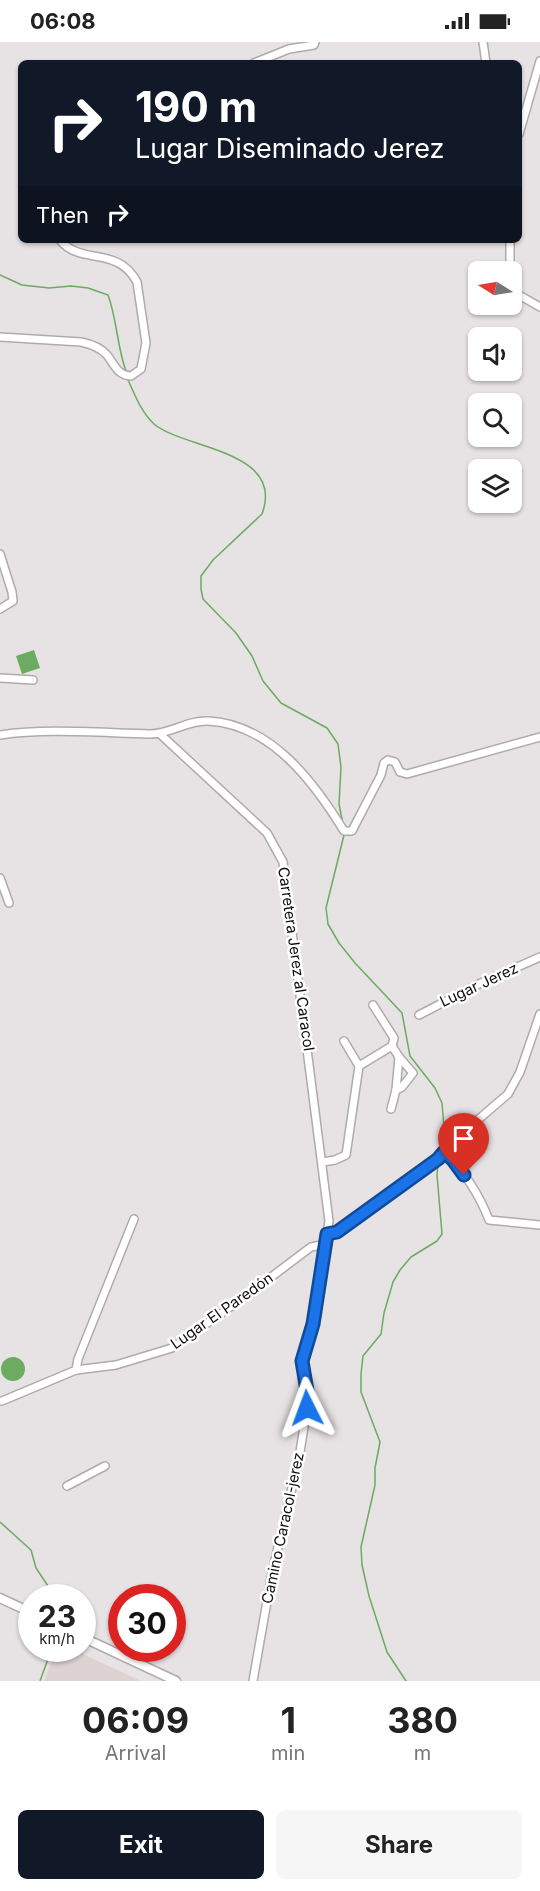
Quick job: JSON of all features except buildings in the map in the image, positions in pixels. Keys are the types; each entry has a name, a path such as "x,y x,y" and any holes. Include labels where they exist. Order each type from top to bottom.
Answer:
{"main road":[{"path":"0,1598 18,1606"},
{"path":"96,1643 176,1681"}],"street":[{"path":"262,60 289,49 314,45 315,42"},
{"path":"483,42 486,60"},
{"path":"522,124 540,61"},
{"path":"0,337 81,342 94,345 101,350 121,374 131,376 141,369 146,343 137,282 120,263 109,258 74,250 64,243"},
{"path":"510,243 510,261"},
{"path":"522,297 540,307"},
{"path":"0,554 13,601 0,609"},
{"path":"0,678 33,680"},
{"path":"0,735 160,734 206,721 252,733 270,744 307,777 324,798 344,831 348,832 352,831 356,825 381,775 384,763 388,760 395,762 400,772 406,774 540,737"},
{"name":"Carretera Jerez al Caracol","path":"160,734 267,833 283,862 323,1162 329,1221 327,1234"},
{"path":"0,878 9,903"},
{"name":"Lugar Jerez","path":"419,1015 481,983 540,957"},
{"path":"373,1005 394,1038 392,1046 399,1058 413,1073 402,1087 396,1090"},
{"path":"327,1234 337,1232 374,1207 438,1159 452,1142 508,1094 515,1084 540,1014"},
{"path":"323,1162 346,1155 359,1066 344,1041"},
{"path":"359,1066 392,1046"},
{"path":"391,1109 396,1090 399,1058"},
{"path":"444,1152 453,1160 466,1179 484,1207 489,1220 540,1225"},
{"path":"76,1371 78,1359 134,1219"},
{"name":"Camino Caracol-jerez","path":"253,1681 272,1573 299,1458 307,1408 302,1361 313,1324 327,1234"},
{"name":"Lugar El Paredón","path":"2,1401 76,1371 116,1365 172,1348 311,1247 326,1244"},
{"path":"67,1486 105,1466"}],"shaded area":[{"path":"34,650 40,668 22,674 16,656"},
{"path":"13,1357 18,1358 24,1364 24,1374 18,1380 13,1381 8,1380 2,1374 1,1369 2,1364 8,1358"},
{"path":"96,1660 141,1681 44,1681 52,1662 96,1662"}],"waterway":[{"path":"0,275 22,285 49,288 71,286 88,288 108,295 126,371"},
{"path":"128,380 142,409 154,424 168,432 228,454 246,464 259,476 265,493 262,514 213,560 201,576 203,599 236,633 252,656 263,681 281,703 327,728 338,744 341,767 339,804 343,824"},
{"path":"344,835 326,908 328,924 355,963 402,1013 410,1056 435,1088 442,1103 444,1127 440,1152"},
{"path":"406,1681 387,1652 369,1596 362,1565 361,1547 375,1485 375,1468 380,1442 361,1392 361,1374 363,1356 381,1334 393,1282 411,1257 437,1241 442,1234 438,1163"},
{"path":"0,1522 31,1550 36,1568 47,1584"},
{"path":"40,1681 47,1662"}],"route":[{"path":"307,1408 302,1361 313,1324 327,1234 337,1232 374,1207 444,1152 464,1175"}]}
